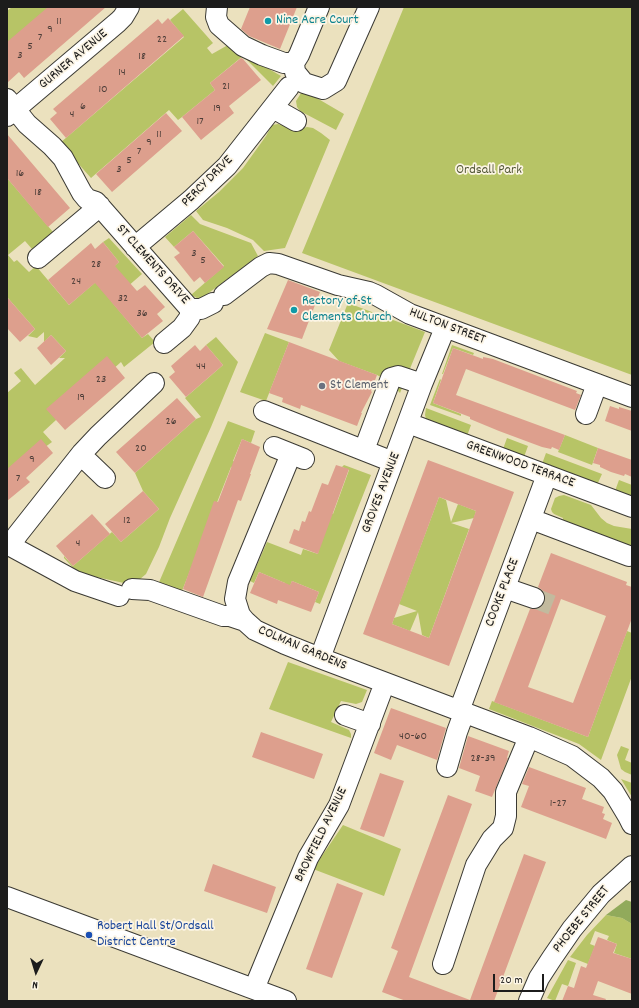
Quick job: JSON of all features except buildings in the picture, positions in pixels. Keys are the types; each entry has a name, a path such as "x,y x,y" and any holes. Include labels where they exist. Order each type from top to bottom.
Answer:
{"street":[{"name":"GURNER AVENUE","path":"10,108 124,17 129,7"},
{"path":"217,7 216,17 219,24 242,46 284,63 294,62"},
{"path":"319,7 299,55 294,62 295,72 304,83 323,89 336,81 369,7"},
{"name":"PERCY DRIVE","path":"135,247 191,200 227,166 289,87"},
{"name":"ST CLEMENTS DRIVE","path":"10,108 63,158 82,193 87,199 96,202 100,206 190,309 190,317 182,328 164,342"},
{"path":"273,108 296,121"},
{"path":"38,258 100,206"},
{"name":"HULTON STREET","path":"190,309 201,309 208,307 219,299 247,287 261,267 269,263 278,264 338,285 369,292 410,314 445,328 632,397"},
{"name":"GROVES AVENUE","path":"320,658 422,384 445,328"},
{"path":"364,450 391,378 398,376 422,384"},
{"path":"154,383 98,436 9,544 75,581 126,593 150,590 223,616 230,616 245,621"},
{"path":"586,414 597,384"},
{"path":"264,411 393,462"},
{"name":"GREENWOOD TERRACE","path":"408,423 632,507"},
{"name":"COLMAN GARDENS","path":"290,454 238,582 235,599 240,615 245,621 255,630 320,658 529,737 572,756 601,778 613,791 632,824"},
{"path":"81,455 105,478"},
{"name":"COOKE PLACE","path":"447,767 462,712 505,588 547,475"},
{"path":"531,519 629,556"},
{"path":"505,588 534,598"},
{"name":"BROWFIELD AVENUE","path":"254,989 308,858 339,805 380,697"},
{"path":"345,715 370,724"},
{"path":"443,964 460,941 476,865 492,839 504,828 512,827 506,816 506,792 529,737"},
{"name":"PHOEBE STREET","path":"529,1001 548,964 572,929 601,894 632,866"},
{"path":"9,904 225,985 254,989 286,1001"}],"green space":[{"path":"12,7 57,7 7,45 7,11"},
{"name":"Ordsall Park","path":"404,7 632,7 632,375 302,253"},
{"path":"183,9 213,43 207,48 212,54 228,45 281,76 273,86 243,56 210,83 215,90 182,117 178,120 169,110 91,178 60,143 184,37 170,20"},
{"path":"303,90 344,114 336,130 300,111 297,107 296,101"},
{"path":"278,124 298,130 307,127 313,128 330,140 285,248 264,251 253,240 227,228 203,220 196,211 219,192 243,168 272,125"},
{"path":"7,178 53,232 32,249 25,241 8,255 14,262 17,260 29,272 36,266 69,305 119,262 103,242 109,238 142,274 111,301 142,338 148,334 155,342 124,367 121,362 56,420 43,432 52,442 7,475 7,393 21,381 14,373 21,368 35,385 65,358 59,358 66,351 51,335 44,342 44,332 37,338 28,336 35,329 7,297"},
{"path":"191,215 200,224 251,243 258,256 202,298 197,298 191,295 224,266 193,231 174,247 165,237"},
{"path":"348,303 425,332 400,393 390,382 377,375 339,361 329,350"},
{"path":"265,333 289,342 266,401 240,392"},
{"path":"216,337 238,362 146,574 133,585 78,573 64,558 64,556 73,566 112,532 121,542 159,509 143,491 135,473 196,419 201,417 185,398 223,365 206,345"},
{"path":"452,345 474,353 473,355 453,348 442,374"},
{"path":"440,379 441,380 433,403 461,414 461,416 430,405"},
{"path":"426,408 471,425 467,436 429,422 425,415"},
{"path":"228,421 255,431 251,443 242,439 233,461 241,465 231,467 182,591 157,587"},
{"path":"565,435 598,448 592,465 558,452"},
{"path":"507,438 528,446 524,457 503,449"},
{"path":"546,453 602,474 597,485 542,464"},
{"path":"344,465 371,475 320,604 315,602 319,592 292,581 288,591 285,583 259,572 254,583 250,581 267,542 301,555 303,549 318,554 322,510 333,514 349,470 342,467"},
{"path":"619,480 632,485 632,498 615,491"},
{"path":"564,495 591,505 607,523 614,526 632,529 632,549 562,523 563,518 554,514 551,509 555,498"},
{"path":"439,497 446,500 451,522 458,504 476,511 474,518 451,523 469,529 429,638 422,635 418,612 410,631 392,624 394,618 417,611 399,604"},
{"path":"627,631 632,633 632,676 601,760 579,744 489,709 492,701 588,737"},
{"path":"288,662 367,690 362,702 356,704 341,701 331,722 349,730 351,738 269,709"},
{"path":"621,746 629,749 625,760 632,763 632,775 621,769 617,755"},
{"path":"621,779 632,783 632,797"},
{"path":"343,825 401,849 384,896 313,869"},
{"path":"626,900 632,902 632,924 622,918 606,915"},
{"path":"606,915 622,918 632,924 632,959 614,953 617,944 607,940 609,936 595,931 590,944 595,946 588,964 570,957 587,935"},
{"path":"568,960 576,963 568,986 562,984 555,1001 547,998"}],"tunnel":[{"path":"534,598 552,605"}],"place":[{"name":"Nine Acre Court","path":"268,21"},
{"name":"Rectory of St Clements Church","path":"294,310"},
{"name":"St Clement","path":"322,386"},
{"name":"Robert Hall St/Ordsall District Centre","path":"89,935"}]}
